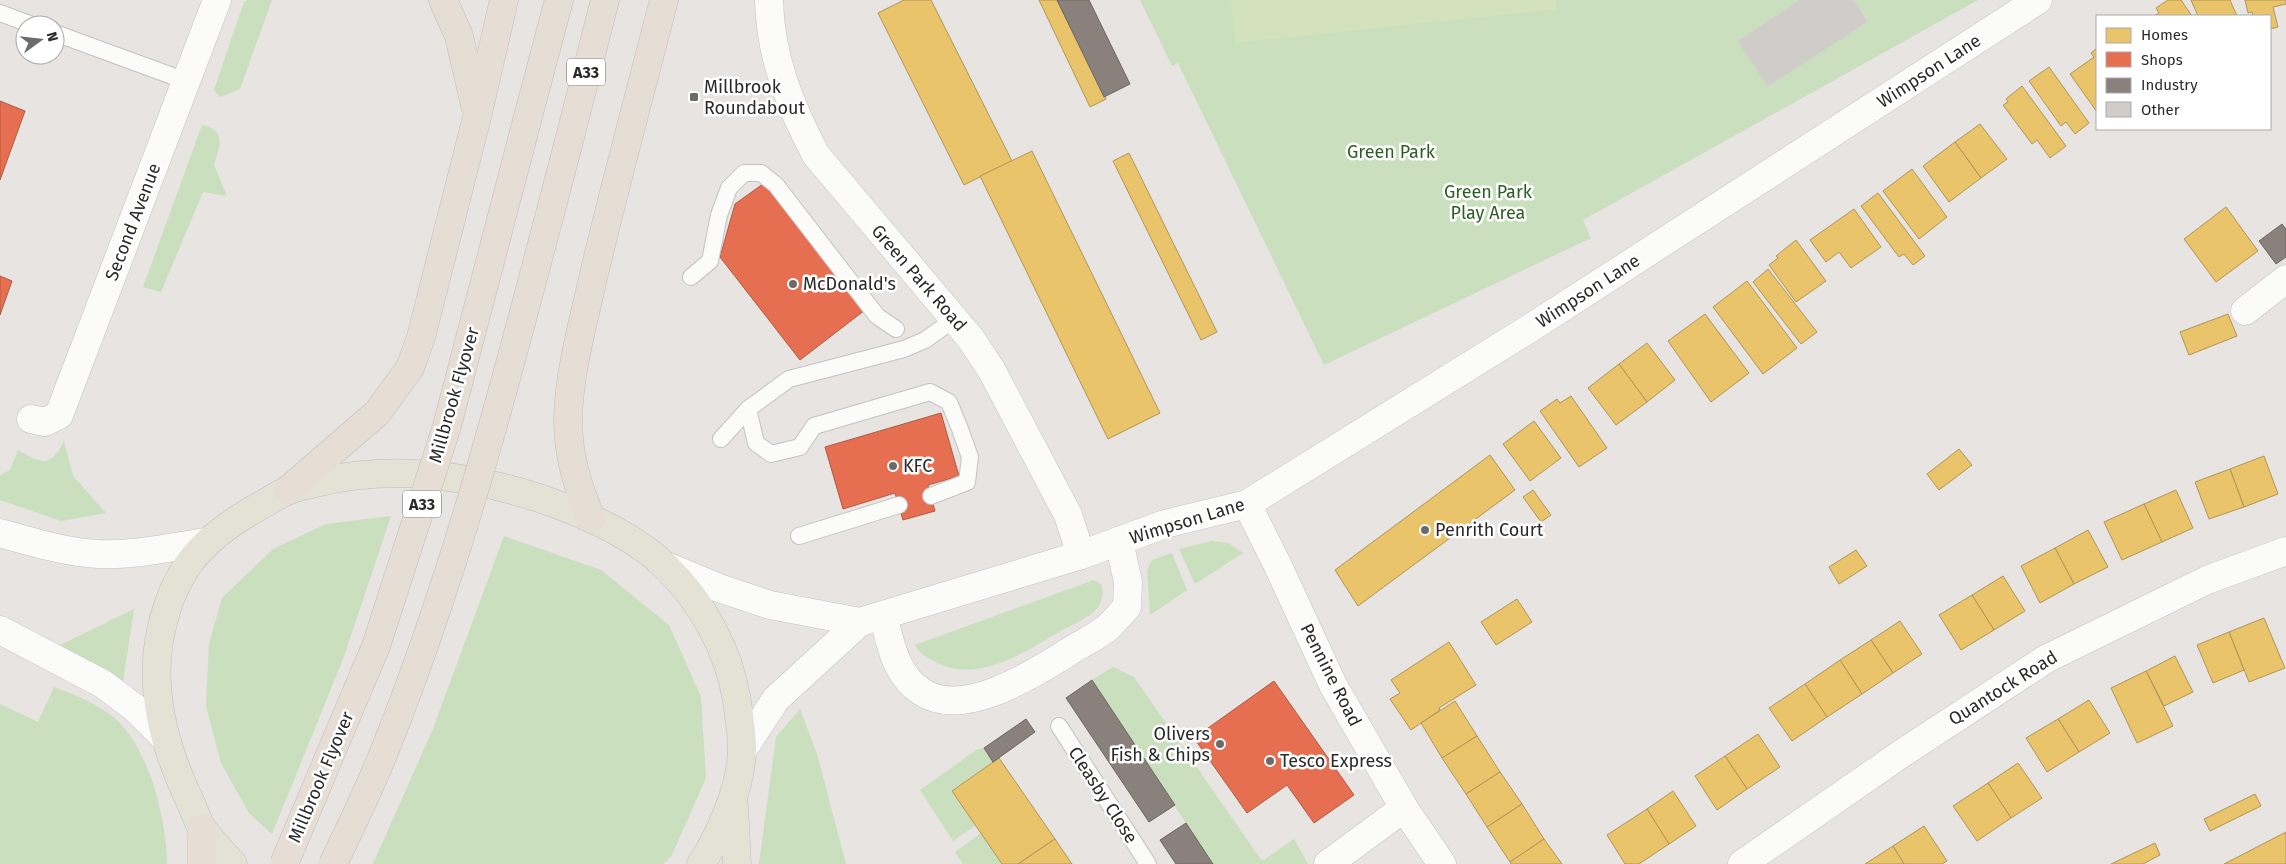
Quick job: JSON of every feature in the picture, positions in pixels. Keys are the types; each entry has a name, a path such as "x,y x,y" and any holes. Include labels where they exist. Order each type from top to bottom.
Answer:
{"highway":[{"path":"443,0 459,36 469,72 477,116"},
{"path":"288,490 377,413 410,368 421,337 477,116 504,0"},
{"name":"Millbrook Flyover","path":"284,864 379,636 447,426 559,0"},
{"name":"A33","path":"334,864 388,743 437,608 488,447 605,0"},
{"path":"591,518 578,488 570,456 568,419 572,375 603,237 664,0"},
{"path":"202,828 202,864"}],"main road":[{"path":"233,864 202,828 175,771 165,738 158,697 156,661 164,617 174,588 189,562 206,542 230,524 288,490 338,478 379,473 417,473 447,476 494,485 566,507 591,518 625,537 666,566 710,624 724,654 735,687 742,751 733,796 716,841 701,864"},
{"path":"733,796 737,864"}],"street":[{"name":"Second Avenue","path":"31,419 44,422 59,415 216,0"},
{"name":"Green Park Road","path":"769,0 772,42 783,84 798,120 816,155 876,228 956,318 992,371 1068,515 1081,555"},
{"name":"Wimpson Lane","path":"1119,541 1128,582 1127,607 1106,628 1026,679 996,692 957,700 936,698 922,692 905,676 895,662 872,619 1081,555 1164,524 1247,504 1532,327 2038,0"},
{"path":"2244,311 2286,279"},
{"name":"Pennine Road","path":"1247,504 1333,685 1404,808 1442,864"},
{"path":"0,532 50,547 99,554 134,552 206,542"},
{"name":"Quantock Road","path":"1742,864 1904,752 2046,658 2207,580 2286,550"},
{"path":"666,566 719,588 770,605 872,619"},
{"path":"742,751 776,699 872,619"},
{"path":"0,630 103,684 135,708 165,738"},
{"path":"1328,864 1404,808"}],"lane":[{"path":"0,13 15,19"},
{"path":"65,37 186,81"},
{"path":"691,277 710,260 720,215 729,188 744,173 761,172 776,185 877,316 896,329"},
{"path":"721,439 748,409 789,379 904,349 925,340 956,318"},
{"path":"748,409 756,443 771,454 800,447 814,426 930,392 949,402 970,457 967,482 931,496"},
{"path":"799,536 899,506"},
{"name":"Cleasby Close","path":"1059,726 1148,864"}],"green space":[{"path":"248,0 272,0 240,89 220,97 214,90 244,2"},
{"name":"Green Park","path":"1140,0 1978,0 1583,220 1591,238 1324,365 1178,63 1172,66"},
{"path":"1231,0 1556,0 1556,9 1235,43"},
{"path":"202,125 210,127 219,135 219,146 214,165 227,196 203,192 161,292 143,287"},
{"path":"64,441 73,476 106,513 61,521 0,500 0,475 10,470 18,450 33,458 45,461 55,456"},
{"path":"391,516 343,659 272,834 249,813 221,763 206,706 209,643 222,598 273,549 326,524"},
{"path":"504,536 601,570 669,625 701,697 706,778 671,857 663,864 373,864 433,729"},
{"path":"1212,541 1228,543 1243,553 1195,584 1179,549"},
{"path":"1172,553 1187,590 1150,615 1147,570 1152,560"},
{"path":"1094,580 1102,585 1101,601 1095,611 1029,649 997,664 964,670 948,667 924,655 915,645"},
{"path":"134,609 123,682 54,648"},
{"path":"1113,667 1134,677 1262,861 1294,839 1308,864 1213,864 1092,680"},
{"path":"54,687 84,699 105,711 125,729 136,745 153,784 159,805 167,864 0,864 0,704 38,722"},
{"path":"800,709 817,754 846,864 759,864 776,737"},
{"path":"984,748 993,762 952,790 976,825 953,841 920,790 978,749"},
{"path":"981,833 1002,864 963,864 955,852"}],"building: Homes":[{"path":"904,0 931,0 1012,161 964,185 878,13"},
{"path":"1039,0 1057,0 1106,99 1090,107"},
{"path":"2168,0 2181,0 2191,15 2156,15 2159,13 2156,8"},
{"path":"2191,0 2230,0 2237,15 2198,15"},
{"path":"2245,0 2286,0 2286,4 2273,7 2278,27 2271,29 2271,15 2253,15 2252,12 2248,13"},
{"path":"2096,49 2096,111 2070,74 2094,57 2091,53"},
{"path":"2049,67 2089,123 2075,134 2066,122 2061,126 2029,81"},
{"path":"2022,86 2066,146 2050,158 2037,140 2032,144 2003,105 2008,102 2006,99"},
{"path":"1980,124 2007,159 1981,178 1955,142"},
{"path":"1955,142 1981,178 1949,202 1923,166"},
{"path":"1032,151 1160,413 1108,439 980,176"},
{"path":"1129,153 1217,332 1201,340 1113,161"},
{"path":"1912,169 1947,217 1919,239 1883,191"},
{"path":"1878,193 1925,256 1913,265 1904,254 1899,257 1861,206"},
{"path":"2226,207 2258,251 2216,282 2184,239"},
{"path":"1854,209 1881,247 1851,268 1839,252 1826,262 1810,240"},
{"path":"1796,240 1826,281 1796,302 1769,265 1778,258 1776,256"},
{"path":"1768,269 1817,332 1801,344 1753,282"},
{"path":"1747,281 1797,348 1763,374 1713,307"},
{"path":"1705,314 1749,373 1711,402 1668,341"},
{"path":"2228,314 2237,336 2189,355 2180,332"},
{"path":"1647,343 1675,380 1647,402 1619,364"},
{"path":"1619,364 1647,402 1616,425 1588,388"},
{"path":"1571,396 1607,448 1579,467 1540,411 1557,399 1560,403"},
{"path":"1534,421 1561,458 1530,481 1503,444"},
{"path":"1959,449 1972,465 1939,490 1927,474"},
{"name":"Penrith Court","path":"1490,455 1515,490 1358,606 1335,570"},
{"path":"2264,456 2278,494 2244,507 2230,469"},
{"path":"2230,469 2244,507 2209,519 2195,482"},
{"path":"1533,490 1551,515 1541,522 1523,497"},
{"path":"2176,490 2193,528 2162,542 2144,504"},
{"path":"2144,504 2162,542 2122,560 2104,522"},
{"path":"2088,530 2108,567 2074,584 2055,548"},
{"path":"2055,548 2074,584 2040,603 2021,566"},
{"path":"1856,550 1867,566 1839,584 1829,567"},
{"path":"2003,576 2025,611 1994,630 1972,595"},
{"path":"1972,595 1994,630 1961,650 1939,615"},
{"path":"1517,599 1532,622 1496,645 1481,622"},
{"path":"2264,618 2285,668 2249,682 2229,632"},
{"path":"1900,621 1922,654 1893,673 1871,640"},
{"path":"2229,632 2244,670 2213,683 2197,645"},
{"path":"1871,640 1893,673 1862,694 1840,660"},
{"path":"1449,642 1476,685 1439,708 1440,710 1411,730 1390,699 1400,693 1391,680"},
{"path":"2175,656 2193,692 2164,706 2146,671"},
{"path":"1840,660 1862,694 1827,717 1805,684"},
{"path":"2146,671 2173,726 2137,743 2111,688"},
{"path":"1805,684 1827,717 1792,741 1769,708"},
{"path":"2089,700 2110,733 2079,752 2058,719"},
{"path":"1455,701 1477,736 1442,758 1421,723"},
{"path":"2058,719 2079,752 2047,772 2026,738"},
{"path":"1758,734 1780,767 1747,789 1725,756"},
{"path":"1477,736 1500,772 1466,794 1442,758"},
{"path":"1725,756 1747,789 1717,810 1695,776"},
{"path":"999,758 1055,839 1018,864 1002,864 952,791"},
{"path":"2018,763 2042,798 2011,818 1988,783"},
{"path":"1500,772 1522,804 1487,827 1466,794"},
{"path":"1988,783 2011,818 1977,841 1953,806"},
{"path":"1673,791 1696,826 1669,844 1647,809"},
{"path":"2255,794 2261,806 2210,831 2204,819"},
{"path":"1522,804 1544,839 1510,862 1487,827"},
{"path":"1647,809 1669,844 1639,864 1625,864 1607,835"},
{"path":"1924,826 1947,861 1942,864 1904,864 1893,846"},
{"path":"2286,832 2286,864 2224,864"},
{"path":"1055,839 1072,864 1018,864"},
{"path":"1544,839 1562,864 1511,864 1510,862"},
{"path":"2155,843 2160,855 2143,864 2111,864"},
{"path":"1893,846 1904,864 1865,864"}],"building: Shops":[{"path":"0,101 25,111 0,180"},
{"name":"McDonald's","path":"767,181 865,310 800,360 720,257 735,204"},
{"path":"0,276 12,281 0,315"},
{"name":"KFC","path":"941,413 959,476 928,485 935,511 903,520 895,493 843,509 825,447"},
{"name":"Tesco Express","path":"1274,681 1354,795 1314,823 1287,785 1247,813 1194,738"}],"building: Industry":[{"path":"1057,0 1089,0 1130,84 1104,97"},
{"path":"2282,224 2286,229 2286,257 2276,264 2259,241"},
{"path":"1092,680 1175,805 1149,822 1066,698"},
{"path":"1026,719 1035,732 993,762 984,748"},
{"path":"1186,823 1213,864 1176,864 1160,840"}],"building: Other":[{"path":"1800,0 1853,0 1867,22 1768,86 1738,41"}],"place":[{"name":"Millbrook Roundabout","path":"694,97"},
{"name":"McDonald's","path":"793,284"},
{"name":"KFC","path":"893,466"},
{"name":"Penrith Court","path":"1425,530"},
{"name":"Olivers Fish & Chips","path":"1220,744"},
{"name":"Tesco Express","path":"1270,761"}],"park label":[{"name":"Green Park Play Area","path":"1488,202"}]}
